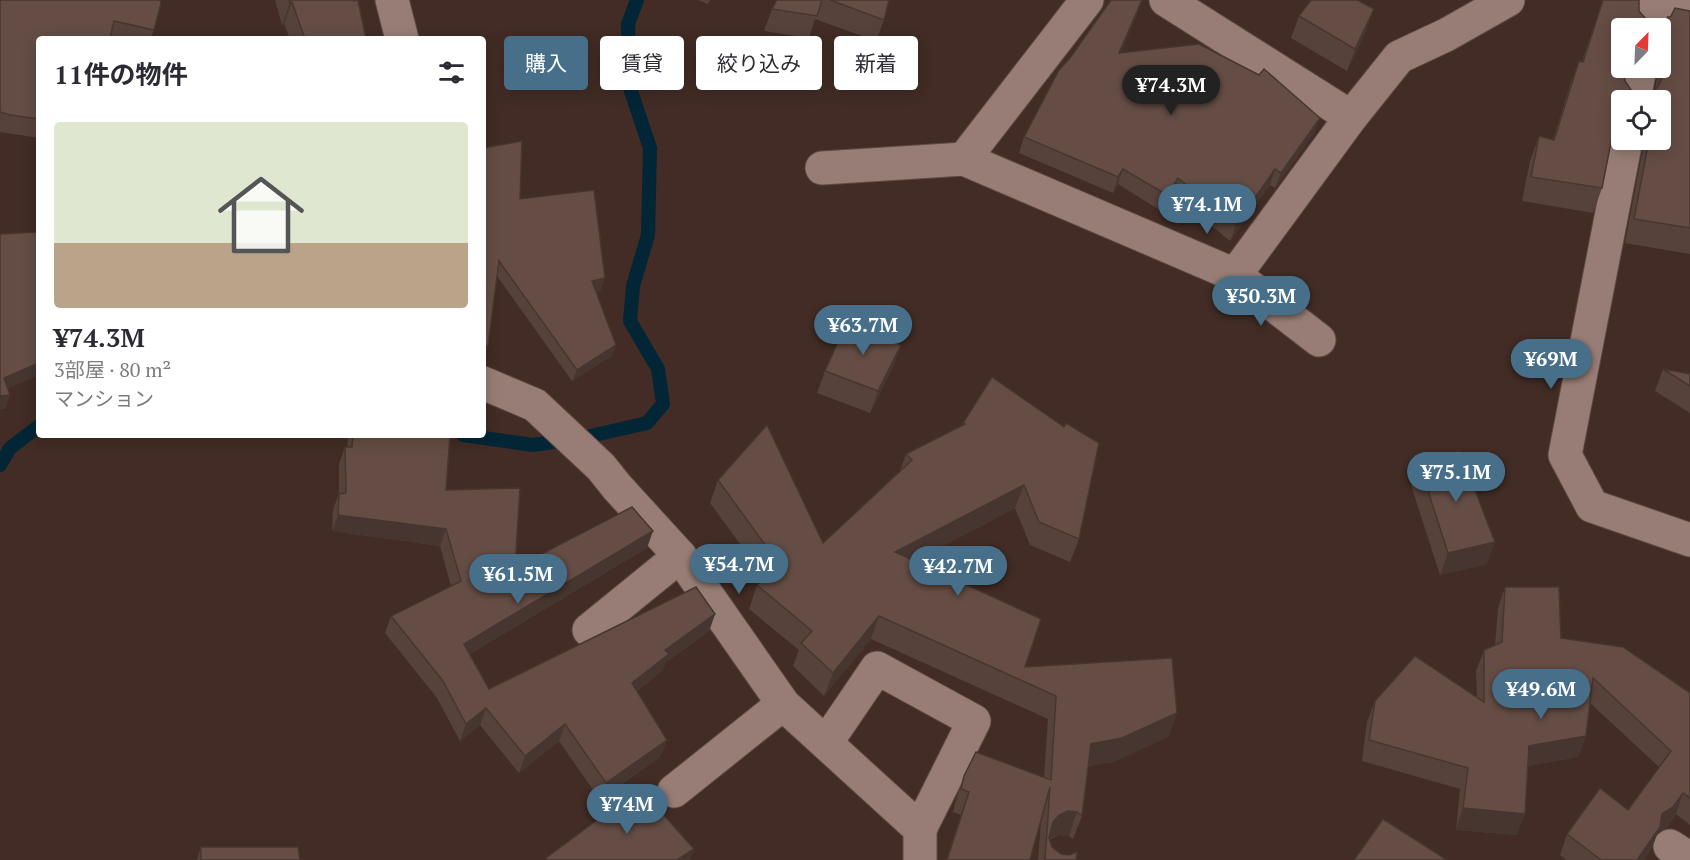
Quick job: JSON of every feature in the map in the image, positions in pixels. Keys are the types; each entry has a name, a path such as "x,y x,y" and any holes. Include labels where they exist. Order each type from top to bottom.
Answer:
{"street":[{"path":"392,0 401,36"},
{"path":"964,159 1087,0"},
{"path":"1166,0 1351,117"},
{"path":"1235,275 1351,117 1399,57 1446,35 1508,0"},
{"path":"1650,18 1653,0"},
{"path":"1672,0 1690,2"},
{"path":"1624,150 1564,455 1592,506 1690,540"},
{"path":"822,168 964,159 1235,275 1319,340"},
{"path":"486,384 535,405 601,467 680,556 783,704 826,743 920,844 974,722 877,668 826,743"},
{"path":"589,630 680,556"},
{"path":"675,791 783,704"}],"building":[{"path":"0,0 160,0 154,30 114,21 111,36 36,36 36,119 0,112"},
{"path":"289,0 358,0 365,36 304,36 292,2 290,3"},
{"path":"777,0 822,0 817,16 772,9"},
{"path":"830,0 889,0 884,20"},
{"path":"1111,0 1142,0 1119,53 1199,44 1259,75 1264,69 1320,118 1281,173 1275,169 1236,225 1178,178 1167,195 1123,169 1118,177 1024,137 1059,70"},
{"path":"1311,0 1357,0 1374,9 1355,49 1299,16"},
{"path":"1603,0 1639,0 1639,11 1645,18 1611,18 1611,78 1625,78 1631,90 1611,90 1611,142 1602,188 1531,177 1539,136 1554,140 1579,61 1583,62"},
{"path":"1675,8 1690,11 1690,228 1634,219 1647,150 1671,150 1671,90 1654,90 1661,78 1671,78 1671,18 1668,18"},
{"path":"522,141 520,199 594,190 605,278 592,281 616,345 577,370 499,261 488,346 486,346 486,147"},
{"path":"36,232 36,364 4,378 10,395 0,396 0,234"},
{"path":"849,317 901,345 878,391 825,371"},
{"path":"1663,369 1690,374 1690,386"},
{"path":"992,377 1064,427 1066,423 1099,443 1079,539 1039,522 1024,485 895,552 1041,619 1025,667 1172,658 1177,713 1122,738 1091,744 1082,816 1077,812 1068,811 1059,815 1053,822 1049,838 1052,847 1061,854 1069,855 1077,852 1076,860 1045,860 1050,787 1030,860 947,860 969,792 961,789 964,776 976,752 1051,780 1056,696 879,616 833,673 801,643 812,631 757,585 779,564 718,480 767,425 823,543 912,460 906,454 965,424 963,423"},
{"path":"353,438 450,438 446,490 520,488 515,568 632,507 653,531 464,644 489,689 696,587 715,614 665,650 669,654 632,683 667,740 606,783 565,724 525,756 486,708 466,724 443,681 391,616 461,581 446,529 338,515 339,494 346,493 345,447 352,447"},
{"path":"1460,451 1495,542 1448,553 1419,463"},
{"path":"1505,587 1559,587 1561,638 1623,647 1690,693 1690,798 1683,793 1673,807 1662,814 1660,827 1637,860 1601,860 1567,834 1600,788 1628,810 1671,751 1593,678 1586,736 1529,746 1525,814 1463,808 1468,768 1369,740 1375,701 1415,656 1484,702 1484,650 1502,642"},
{"path":"640,788 694,849 677,860 548,860 546,858"},
{"path":"1383,819 1447,860 1354,860"},
{"path":"201,847 298,847 300,860 201,860"}],"waterway":[{"path":"484,438 533,445 586,437 647,423 663,404 658,369 630,321 633,286 648,235 650,148 629,85 628,24 637,0"},
{"path":"0,465 10,448 36,428"}]}
